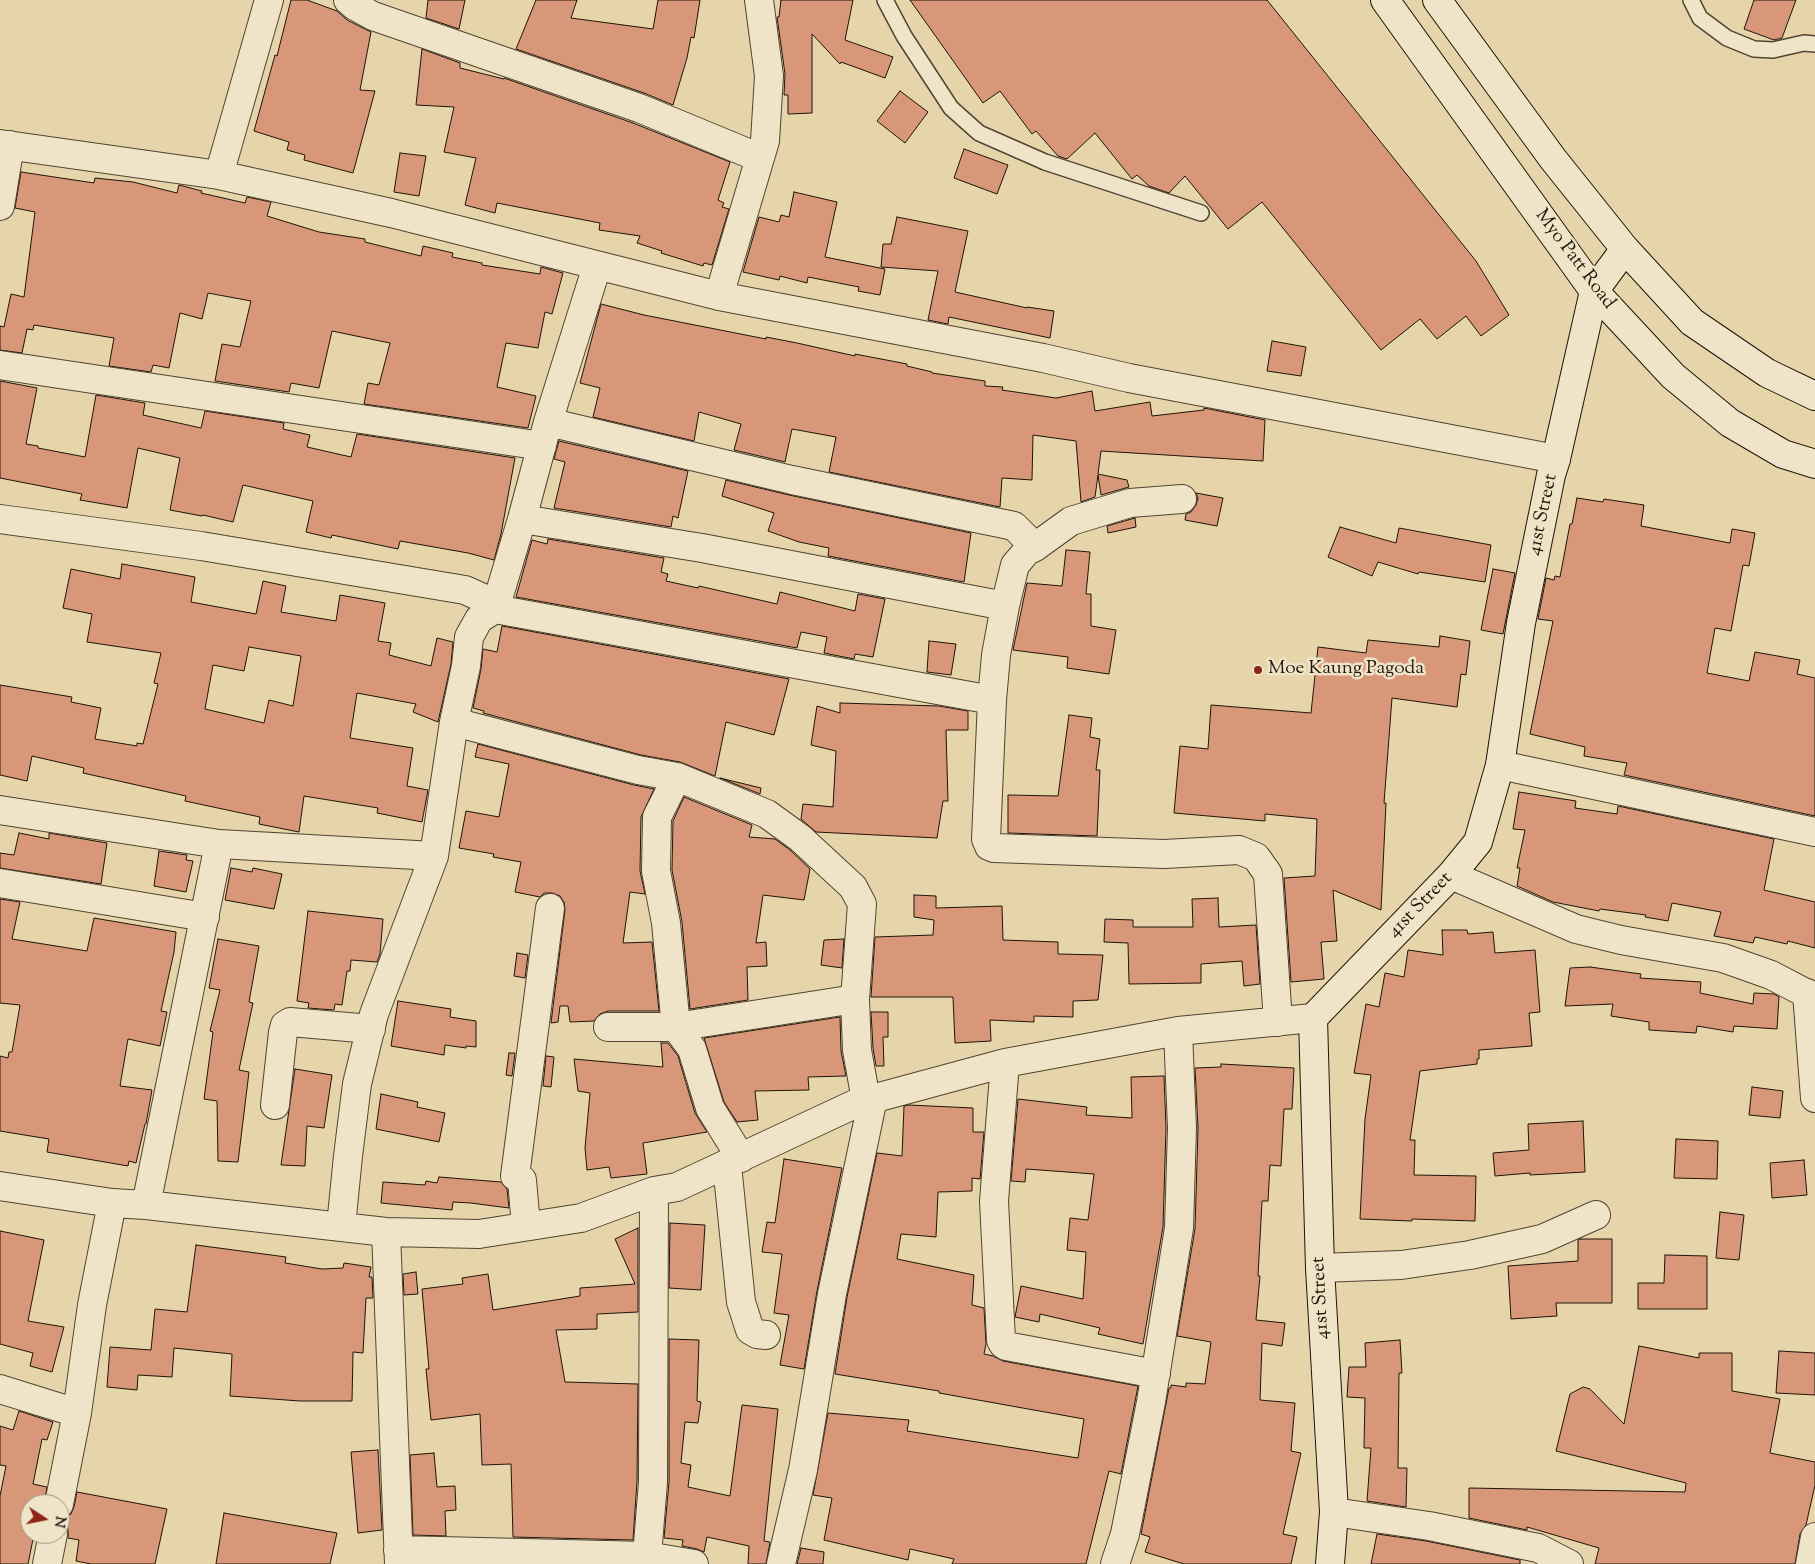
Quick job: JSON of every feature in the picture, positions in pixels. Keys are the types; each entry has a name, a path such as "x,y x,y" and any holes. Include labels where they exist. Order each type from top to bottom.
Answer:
{"street":[{"path":"219,175 269,0"},
{"path":"348,0 373,16 639,108 760,158"},
{"path":"719,296 765,141 769,76 759,0"},
{"name":"Myo Patt Road","path":"1385,0 1594,291 1673,376 1730,423 1783,454 1815,464"},
{"path":"1437,0 1553,159 1625,249 1692,322 1767,373 1815,396"},
{"path":"0,206 5,145 219,175 391,213 719,296 1043,358 1129,378 1556,459"},
{"name":"41st Street","path":"1330,1564 1334,1512 1320,1268 1313,1018 1451,875 1478,842 1500,765 1521,623 1551,475 1594,291 1625,249"},
{"path":"341,1226 358,1084 374,1014 434,856 454,722 466,666 469,637 479,619 496,606 545,434 597,266"},
{"path":"0,366 545,434 792,480 1014,526 1035,547"},
{"path":"1182,499 1130,502 1071,520 1027,551 1015,565 1004,606 992,700 986,839 988,846 994,848 1164,854 1239,850 1256,857 1268,874 1278,1022"},
{"path":"0,519 201,546 465,590 496,606 992,700"},
{"path":"522,519 702,548 1004,606"},
{"path":"454,722 638,770 677,777 768,814 800,838 853,887 862,904 855,999 857,1050 869,1099 832,1294 803,1470 781,1564"},
{"path":"1500,765 1815,832"},
{"path":"677,777 657,817 656,871 666,924 676,1027 692,1049 710,1108 734,1161 741,1302 750,1330 757,1334 766,1335"},
{"path":"0,810 219,844 434,856"},
{"path":"146,1205 219,844"},
{"path":"1451,875 1576,929 1621,940 1675,948 1723,958 1771,974 1811,996 1815,1098"},
{"path":"0,883 205,917"},
{"path":"526,1226 522,1180 515,1176 550,908"},
{"path":"608,1027 676,1027 855,999"},
{"path":"0,1186 112,1203 146,1205 386,1232 479,1234 581,1218 654,1191 677,1187 869,1099 1005,1062 1178,1031 1313,1018"},
{"path":"275,1105 285,1025 290,1022 371,1029"},
{"path":"1116,1564 1125,1534 1156,1374 1179,1228 1182,1128 1178,1031"},
{"path":"1005,1062 994,1201 1003,1344 1156,1374"},
{"path":"647,1556 654,1482 654,1191"},
{"path":"61,1494 77,1413 92,1304 112,1203"},
{"path":"1320,1268 1401,1265 1470,1255 1542,1240 1596,1215"},
{"path":"386,1232 398,1557 647,1556 694,1564"},
{"path":"0,1389 77,1413"},
{"path":"1334,1512 1429,1526 1538,1548 1569,1564"},
{"path":"1810,1564 1815,1537"},
{"path":"47,1564 51,1544"}],"lane":[{"path":"885,0 904,36 952,108 979,133 1045,162 1201,213"},
{"path":"1691,0 1700,18 1727,38 1754,49 1773,50 1804,43 1815,44"}],"building":[{"path":"291,0 307,0 337,11 347,20 371,32 360,90 375,91 353,173 304,160 305,155 287,150 289,142 254,131 275,55 277,56"},
{"path":"428,0 465,0 459,29 426,18"},
{"path":"536,0 577,0 571,18 653,29 658,0 700,0 694,38 691,37 687,58 673,105 644,93 516,49"},
{"path":"781,0 853,0 845,40 893,57 885,78 841,62 840,64 812,34 812,113 788,114 788,95 784,95 785,74 777,17 779,17"},
{"path":"910,0 1267,0 1476,261 1509,315 1481,336 1466,316 1437,339 1420,319 1381,350 1262,202 1228,229 1185,176 1169,193 1149,186 1137,175 1132,179 1095,133 1067,159 1058,156 1036,131 1032,134 1000,91 983,103"},
{"path":"1754,0 1796,0 1782,38 1774,40 1744,29"},
{"path":"422,49 460,63 460,68 504,78 633,123 730,162 718,200 724,203 722,207 729,209 712,265 704,263 703,266 661,253 662,251 637,243 640,236 599,230 600,223 497,203 495,213 465,205 476,158 444,152 454,107 416,105"},
{"path":"900,91 928,112 905,143 877,121"},
{"path":"964,149 1008,165 997,194 954,178"},
{"path":"400,153 426,156 419,196 394,192"},
{"path":"21,172 94,183 95,178 133,182 177,193 179,185 202,191 201,193 245,203 247,197 271,202 267,216 319,232 365,239 365,242 421,256 423,246 453,253 452,257 482,263 482,265 540,274 541,267 563,273 552,314 545,312 538,348 506,343 497,387 536,396 528,428 364,404 368,383 379,385 390,343 332,331 319,388 291,383 289,392 215,381 222,344 240,347 251,301 208,293 202,319 180,313 169,368 153,365 151,372 109,366 114,338 34,325 33,330 27,329 22,353 0,350 0,326 4,327 11,294 24,297 35,212 15,208"},
{"path":"794,192 837,202 825,257 885,269 880,295 858,291 859,287 808,277 807,283 780,276 779,280 743,272 759,217 779,222 781,215 789,217"},
{"path":"897,217 968,231 955,292 1027,308 1054,311 1050,338 949,317 948,324 928,320 938,271 881,267 883,244 891,244"},
{"path":"601,304 644,315 766,339 766,337 855,356 855,354 907,364 907,366 932,373 985,381 985,386 1003,387 1002,390 1056,398 1092,391 1095,411 1150,402 1152,416 1204,410 1204,408 1265,420 1263,461 1101,451 1098,474 1127,480 1129,487 1101,495 1098,475 1095,497 1081,502 1076,441 1033,435 1032,480 1002,478 1000,507 829,472 836,437 792,429 785,462 734,450 741,424 699,412 694,441 593,417 600,388 580,383"},
{"path":"1272,341 1306,347 1301,376 1267,371"},
{"path":"0,381 37,388 26,444 85,457 96,395 145,403 143,415 201,428 205,411 284,423 283,429 310,435 307,447 351,457 357,434 515,458 501,534 494,560 468,553 400,541 398,549 332,535 331,538 306,532 313,501 243,485 233,522 170,510 180,458 138,448 127,508 80,500 82,494 0,478"},
{"path":"559,441 688,471 678,518 673,516 671,527 554,508 565,462 554,459"},
{"path":"726,480 971,533 964,582 828,556 829,548 799,542 768,531 774,513 722,496"},
{"path":"1196,493 1223,498 1217,526 1185,520 1186,514 1191,512 1196,505 1198,498"},
{"path":"1577,498 1603,502 1604,499 1644,505 1641,526 1730,543 1732,529 1755,533 1749,566 1743,565 1731,631 1715,628 1707,673 1749,681 1755,652 1800,660 1797,674 1815,678 1815,816 1624,775 1627,763 1584,756 1585,747 1530,734 1553,621 1538,619 1546,578 1554,580 1555,576 1560,577"},
{"path":"1135,518 1136,527 1108,533 1107,526"},
{"path":"1340,527 1396,543 1399,528 1491,545 1485,582 1419,572 1418,574 1378,562 1372,576 1328,557"},
{"path":"548,539 664,558 661,572 668,574 666,581 698,588 699,586 777,604 780,592 855,611 858,594 885,599 873,657 855,654 854,659 824,653 827,637 801,632 797,648 516,597 532,540 547,544"},
{"path":"1066,550 1090,552 1086,594 1091,594 1091,626 1116,630 1109,674 1067,668 1068,657 1013,650 1027,583 1062,586"},
{"path":"122,564 195,577 191,602 256,614 263,581 286,586 281,612 336,621 340,595 385,603 378,641 391,643 389,655 431,666 437,638 453,642 451,664 438,722 413,712 416,704 357,693 350,738 413,748 407,786 428,790 422,822 377,813 378,808 304,796 299,832 259,824 260,817 185,801 186,796 83,773 84,768 32,756 27,781 0,775 0,685 72,697 71,702 101,708 95,739 137,746 137,743 143,744 158,684 154,683 161,653 87,642 92,614 63,608 71,569 120,579","holes":["249,647 301,656 293,706 269,700 264,723 205,709 213,665 244,671"]},
{"path":"1493,569 1515,573 1503,634 1481,630"},
{"path":"502,626 789,679 774,735 726,722 715,776 680,762 641,755 483,713 484,711 473,708 483,649 497,652"},
{"path":"1440,636 1470,641 1466,675 1461,674 1457,707 1392,698 1384,803 1386,803 1381,910 1333,890 1337,941 1321,942 1324,979 1291,982 1284,878 1315,876 1317,819 1265,814 1265,821 1174,813 1180,746 1208,749 1211,705 1311,713 1318,647 1366,653 1368,640 1439,647"},
{"path":"929,641 956,644 951,675 927,672"},
{"path":"840,703 939,706 968,711 968,730 946,730 948,801 943,801 937,838 816,832 801,819 803,804 833,807 836,751 811,745 817,706 840,713"},
{"path":"1069,715 1092,718 1090,737 1100,739 1096,770 1100,770 1097,836 1008,833 1008,795 1058,796"},
{"path":"478,744 654,789 641,817 640,871 645,894 630,892 623,943 652,942 659,1011 608,1011 600,1014 594,1021 570,1022 568,1006 560,1006 558,1022 551,1023 565,910 564,902 560,896 552,893 544,893 540,897 515,892 521,862 493,857 494,854 459,848 466,811 499,817 509,764 475,757"},
{"path":"720,778 761,788 760,794"},
{"path":"1519,792 1576,801 1575,808 1617,814 1618,806 1774,839 1764,890 1815,902 1815,948 1788,941 1787,944 1755,937 1753,943 1714,936 1721,912 1672,903 1668,921 1645,917 1646,915 1600,909 1599,911 1553,902 1517,886 1520,868 1517,868 1525,830 1513,829"},
{"path":"684,797 752,825 749,837 775,839 810,869 804,900 763,895 756,943 766,942 767,966 747,967 748,1000 690,1009 682,922 672,870 673,821"},
{"path":"19,833 49,839 49,833 107,843 101,884 0,868 0,853 14,855"},
{"path":"159,851 187,855 186,860 193,861 186,892 154,886"},
{"path":"231,868 252,872 253,868 282,874 274,909 225,900"},
{"path":"914,895 936,896 936,908 1002,906 1003,940 1058,942 1058,954 1103,955 1098,1000 1073,1001 1073,1017 1034,1016 1034,1022 990,1020 991,1041 955,1043 953,997 871,997 875,937 933,935 934,920 914,917"},
{"path":"1218,898 1219,927 1256,925 1260,984 1244,986 1242,961 1201,964 1201,983 1129,984 1128,943 1104,942 1105,919 1133,920 1133,927 1193,927 1192,899"},
{"path":"0,899 20,902 12,939 87,951 94,918 176,932 174,952 161,1011 167,1012 160,1046 128,1039 120,1086 152,1090 136,1163 129,1161 128,1166 47,1152 49,1139 0,1131 0,1056 8,1058 9,1052 12,1052 20,1005 0,1003"},
{"path":"308,911 383,919 380,954 377,962 351,960 350,971 347,971 342,1005 335,1004 334,1010 308,1008 309,1003 297,1001"},
{"path":"1442,930 1467,930 1468,934 1493,932 1495,953 1535,950 1540,1012 1529,1013 1532,1046 1479,1050 1477,1064 1420,1071 1410,1140 1415,1140 1414,1175 1476,1176 1475,1221 1360,1219 1365,1119 1371,1075 1354,1073 1366,1004 1379,1007 1385,973 1404,977 1408,950 1443,955"},
{"path":"218,939 259,946 249,1002 253,1003 239,1070 249,1072 238,1162 218,1161 217,1101 204,1099 213,1032 210,1031 220,990 209,988"},
{"path":"844,939 842,968 821,965 824,940"},
{"path":"517,953 528,955 525,978 514,976"},
{"path":"1590,967 1641,974 1640,978 1701,982 1700,993 1753,1004 1754,993 1774,994 1779,997 1777,1029 1734,1026 1733,1032 1697,1026 1696,1033 1649,1030 1649,1022 1611,1016 1613,1004 1565,1006 1570,968"},
{"path":"398,1001 451,1009 450,1017 476,1021 476,1047 466,1046 466,1048 445,1045 444,1055 391,1046"},
{"path":"871,1012 888,1012 888,1037 883,1037 884,1066 876,1066"},
{"path":"840,1017 841,1051 846,1076 808,1077 809,1090 755,1091 758,1120 737,1122 724,1102 704,1038"},
{"path":"661,1043 668,1043 678,1056 695,1113 707,1132 643,1143 647,1174 611,1178 609,1167 587,1170 585,1148 590,1093 578,1091 574,1059 663,1067"},
{"path":"509,1053 515,1053 512,1076 506,1075"},
{"path":"546,1056 554,1057 551,1087 543,1086"},
{"path":"1221,1064 1294,1068 1292,1109 1284,1109 1281,1166 1270,1165 1268,1201 1262,1201 1258,1276 1260,1276 1256,1320 1285,1323 1282,1346 1262,1343 1260,1400 1295,1403 1291,1451 1301,1453 1283,1534 1297,1537 1291,1564 1184,1564 1145,1552 1150,1537 1141,1534 1169,1388 1171,1388 1171,1385 1186,1387 1186,1383 1205,1384 1211,1342 1177,1336 1195,1229 1198,1128 1195,1068 1221,1067"},
{"path":"295,1069 332,1075 324,1128 307,1126 305,1166 281,1165"},
{"path":"1164,1076 1166,1128 1163,1227 1143,1344 1098,1334 1100,1328 1040,1314 1039,1322 1015,1317 1021,1286 1083,1299 1086,1252 1067,1250 1070,1218 1088,1220 1094,1174 1026,1169 1025,1182 1011,1181 1018,1099 1087,1107 1086,1115 1132,1118 1131,1077"},
{"path":"1752,1087 1783,1091 1780,1118 1749,1115"},
{"path":"381,1094 418,1102 417,1107 445,1113 439,1142 376,1129"},
{"path":"904,1106 973,1108 973,1132 984,1132 980,1179 972,1178 972,1191 938,1192 936,1237 901,1234 897,1259 974,1275 972,1305 984,1308 986,1344 984,1354 1003,1361 1138,1386 1121,1474 1109,1471 1086,1564 952,1564 954,1559 910,1549 908,1560 824,1540 832,1498 813,1495 828,1413 909,1420 907,1431 1078,1458 1084,1419 939,1393 939,1391 835,1374 847,1297 877,1153 902,1156"},
{"path":"1583,1121 1585,1172 1495,1176 1493,1153 1529,1150 1528,1124"},
{"path":"1676,1139 1718,1141 1717,1179 1674,1178"},
{"path":"784,1159 842,1168 817,1291 804,1369 780,1365 789,1315 774,1313 782,1254 762,1252 767,1222 775,1223"},
{"path":"1804,1160 1807,1195 1772,1198 1770,1163"},
{"path":"439,1177 501,1182 507,1189 509,1208 453,1202 452,1210 381,1203 383,1182 425,1185 426,1181 437,1183"},
{"path":"1720,1212 1744,1215 1739,1260 1716,1258"},
{"path":"670,1223 705,1225 701,1290 669,1288"},
{"path":"638,1228 638,1312 597,1314 597,1329 556,1330 565,1382 638,1384 637,1481 633,1540 513,1537 511,1464 482,1465 480,1414 431,1420 426,1369 429,1369 422,1289 463,1284 462,1278 488,1274 493,1310 580,1296 580,1288 635,1284 615,1239"},
{"path":"0,1231 44,1240 28,1321 64,1327 52,1372 30,1366 33,1353 0,1344"},
{"path":"1612,1239 1612,1303 1556,1303 1557,1316 1511,1319 1508,1266 1578,1261 1578,1240"},
{"path":"196,1245 286,1257 285,1263 322,1269 343,1268 344,1263 371,1267 369,1277 372,1277 373,1298 366,1298 363,1353 353,1352 352,1401 300,1401 230,1396 232,1354 174,1348 172,1377 138,1375 137,1390 107,1387 110,1347 151,1350 155,1309 187,1312"},
{"path":"1665,1255 1707,1256 1707,1309 1638,1309 1638,1283 1664,1283"},
{"path":"416,1272 418,1294 404,1295 403,1274"},
{"path":"669,1339 699,1340 697,1401 701,1402 698,1423 685,1422 681,1463 691,1465 688,1487 730,1496 742,1405 778,1409 764,1541 770,1542 766,1564 748,1564 749,1546 707,1537 704,1552 682,1546 683,1540 664,1538 669,1482"},
{"path":"1400,1340 1402,1373 1399,1373 1398,1468 1407,1468 1406,1507 1367,1501 1371,1448 1364,1448 1365,1398 1347,1397 1349,1367 1366,1367 1365,1343"},
{"path":"1639,1346 1699,1358 1699,1353 1732,1353 1732,1391 1780,1399 1770,1453 1815,1462 1815,1485 1806,1525 1800,1534 1795,1564 1595,1564 1599,1548 1527,1527 1527,1530 1469,1518 1469,1488 1685,1492 1686,1483 1556,1451 1570,1394 1583,1387 1590,1389 1624,1424"},
{"path":"1779,1351 1815,1353 1815,1395 1776,1393"},
{"path":"19,1411 53,1422 47,1440 42,1439 33,1484 47,1487 46,1494 20,1494 20,1544 32,1544 28,1564 0,1564 0,1496 6,1466 0,1465 0,1426 13,1430"},
{"path":"378,1450 382,1530 358,1533 351,1452"},
{"path":"434,1453 437,1487 455,1486 456,1510 445,1511 446,1536 413,1535 410,1455"},
{"path":"77,1492 167,1509 155,1564 91,1564 76,1561 79,1540 70,1538 70,1515 74,1507"},
{"path":"224,1513 337,1533 330,1564 216,1564"},
{"path":"1377,1534 1426,1541 1520,1560 1520,1564 1371,1564"},
{"path":"801,1548 824,1552 823,1564 797,1564"}],"place":[{"name":"Moe Kaung Pagoda","path":"1258,670"}]}
